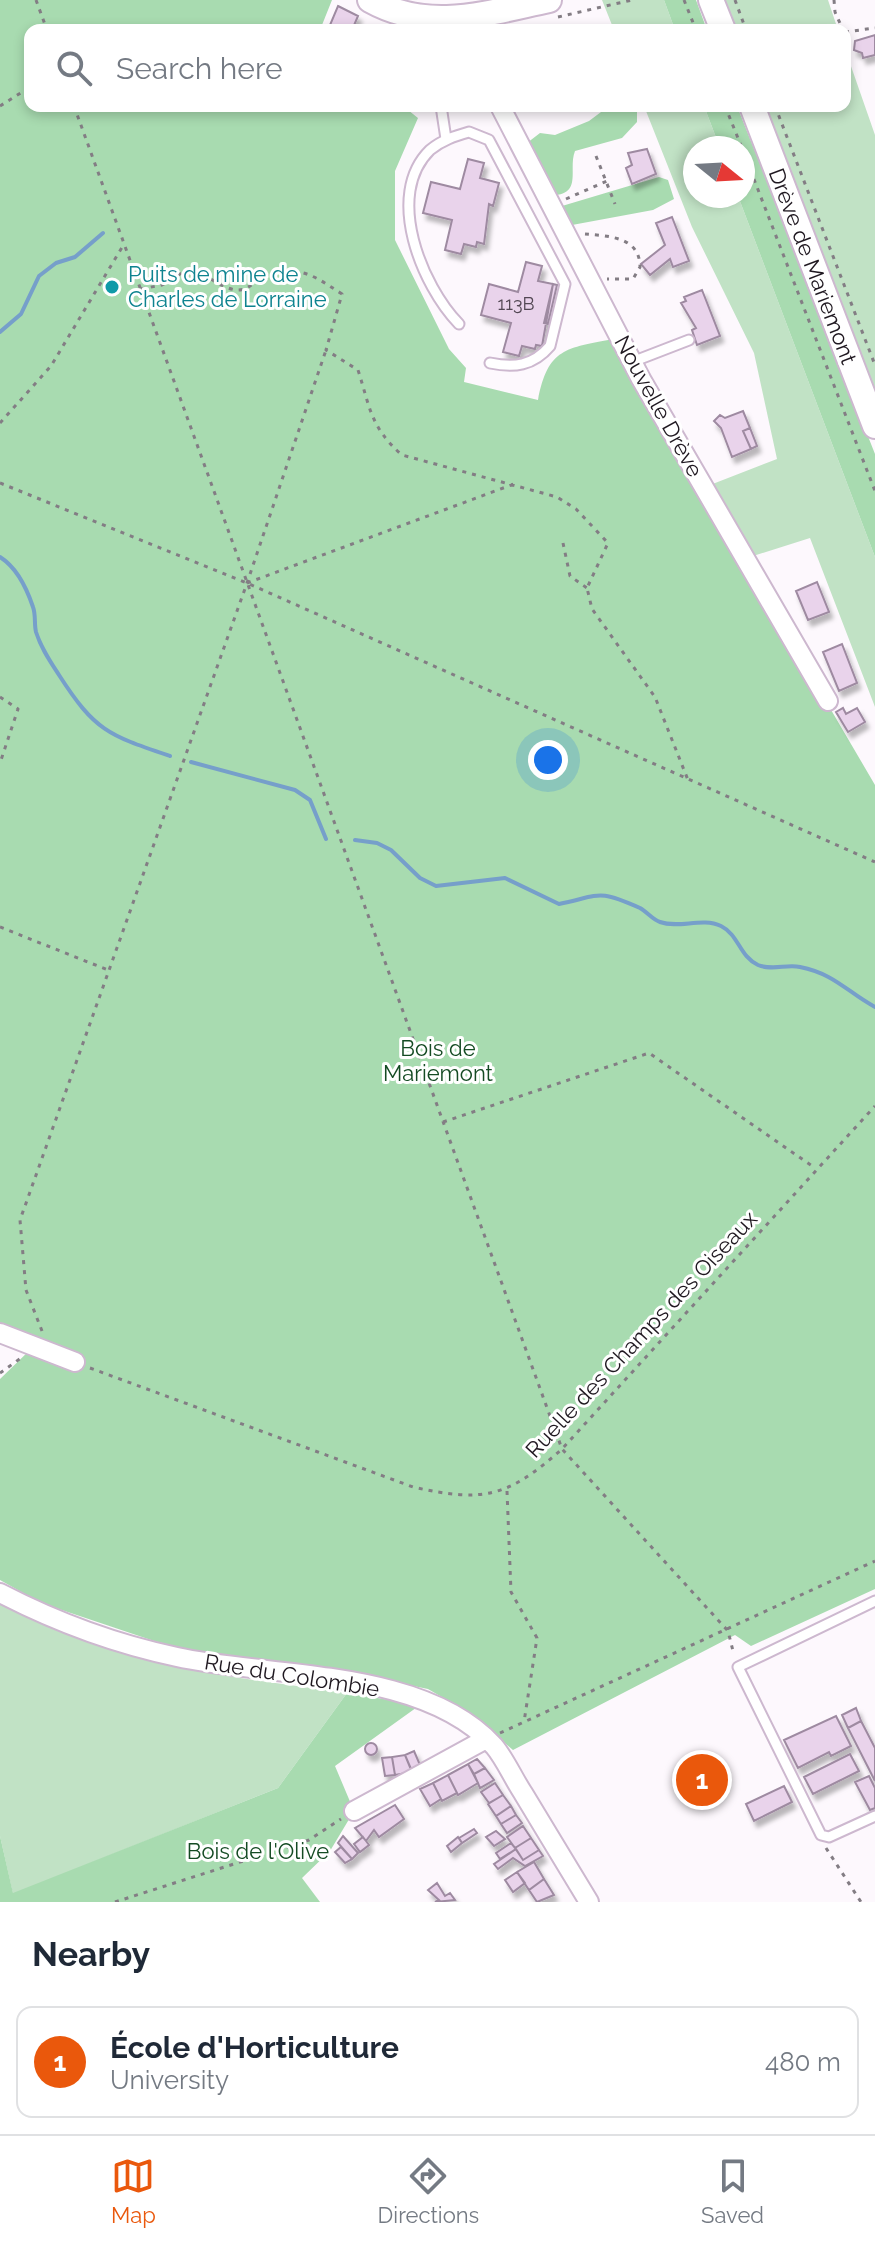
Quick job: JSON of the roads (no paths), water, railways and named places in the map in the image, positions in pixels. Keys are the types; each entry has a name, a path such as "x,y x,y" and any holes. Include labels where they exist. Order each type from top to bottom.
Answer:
{"street":[{"path":"370,0 425,24"},
{"path":"711,0 721,24"},
{"path":"464,24 553,8"},
{"name":"Nouvelle Drève","path":"503,112 632,362 828,701"},
{"name":"Drève de Mariemont","path":"754,112 875,426"},
{"path":"0,1333 75,1362"},
{"name":"Rue du Colombie","path":"0,1593 60,1623 177,1657 367,1684 425,1702 456,1717 496,1748 589,1902"},
{"path":"354,1811 486,1739"}],"lane":[{"path":"442,112 446,139"},
{"path":"459,324 440,305 428,284 414,241 410,211 411,184 416,171 433,148 446,139 469,132 489,140 565,284 550,346 545,352 514,368 490,363"},
{"path":"632,362 689,340"},
{"path":"875,1601 738,1667 821,1835 829,1837 875,1816"}],"waterway":[{"path":"0,332 21,314 39,276 56,263 75,257 103,233"},
{"path":"0,557 16,572 24,586 34,610 40,644 83,708 117,736 170,756"},
{"path":"191,762 295,790 310,800 326,839"},
{"path":"355,840 377,843 391,850 420,878 436,886 505,878 559,904 592,896 607,896 640,908 655,920 667,924 721,926 758,965 795,966 812,970 875,1007"}],"place":[{"name":"Puits de mine de Charles de Lorraine","path":"112,287"},
{"name":"École d'Horticulture","path":"702,1780"}],"park label":[{"name":"Bois de Mariemont","path":"438,1060"},
{"name":"Bois de l'Olive","path":"258,1851"}]}
